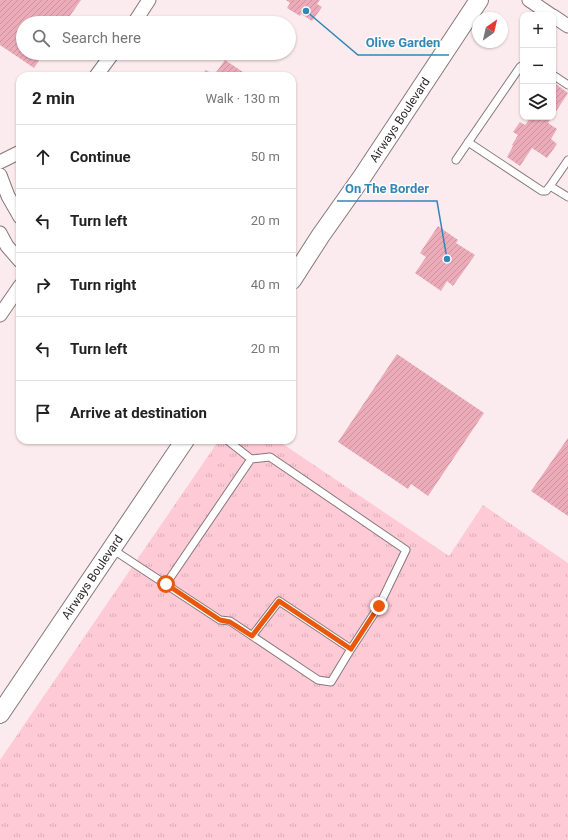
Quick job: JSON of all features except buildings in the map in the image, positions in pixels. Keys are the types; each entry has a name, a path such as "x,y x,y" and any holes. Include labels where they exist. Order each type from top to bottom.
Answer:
{"main road":[{"name":"Airways Boulevard","path":"296,274 479,0"},
{"name":"Airways Boulevard","path":"0,714 182,444"}],"street":[{"path":"139,16 149,0"},
{"path":"529,0 546,12"},
{"path":"556,18 568,26"},
{"path":"99,72 108,60"},
{"path":"0,162 16,154"},
{"path":"0,175 8,196 16,210"},
{"path":"0,233 7,246 16,256"},
{"path":"0,315 16,292"}],"lane":[{"path":"456,160 520,67"},
{"path":"556,77 568,85"},
{"path":"468,142 542,191 546,191 568,160"},
{"path":"550,186 568,197"},
{"path":"112,548 220,620 230,622 318,680 331,682 379,606 406,550 270,457 251,458 232,444"},
{"path":"166,584 251,458"},
{"path":"252,636 279,601 351,649"}],"green space":[{"path":"216,444 283,444 449,556 483,505 568,563 568,840 0,840 0,760"}],"place":[{"name":"Olive Garden","path":"306,11"},
{"name":"On The Border","path":"447,259"}],"route":[{"path":"166,584 220,620 230,622 252,636 279,601 351,649 379,606"}]}
